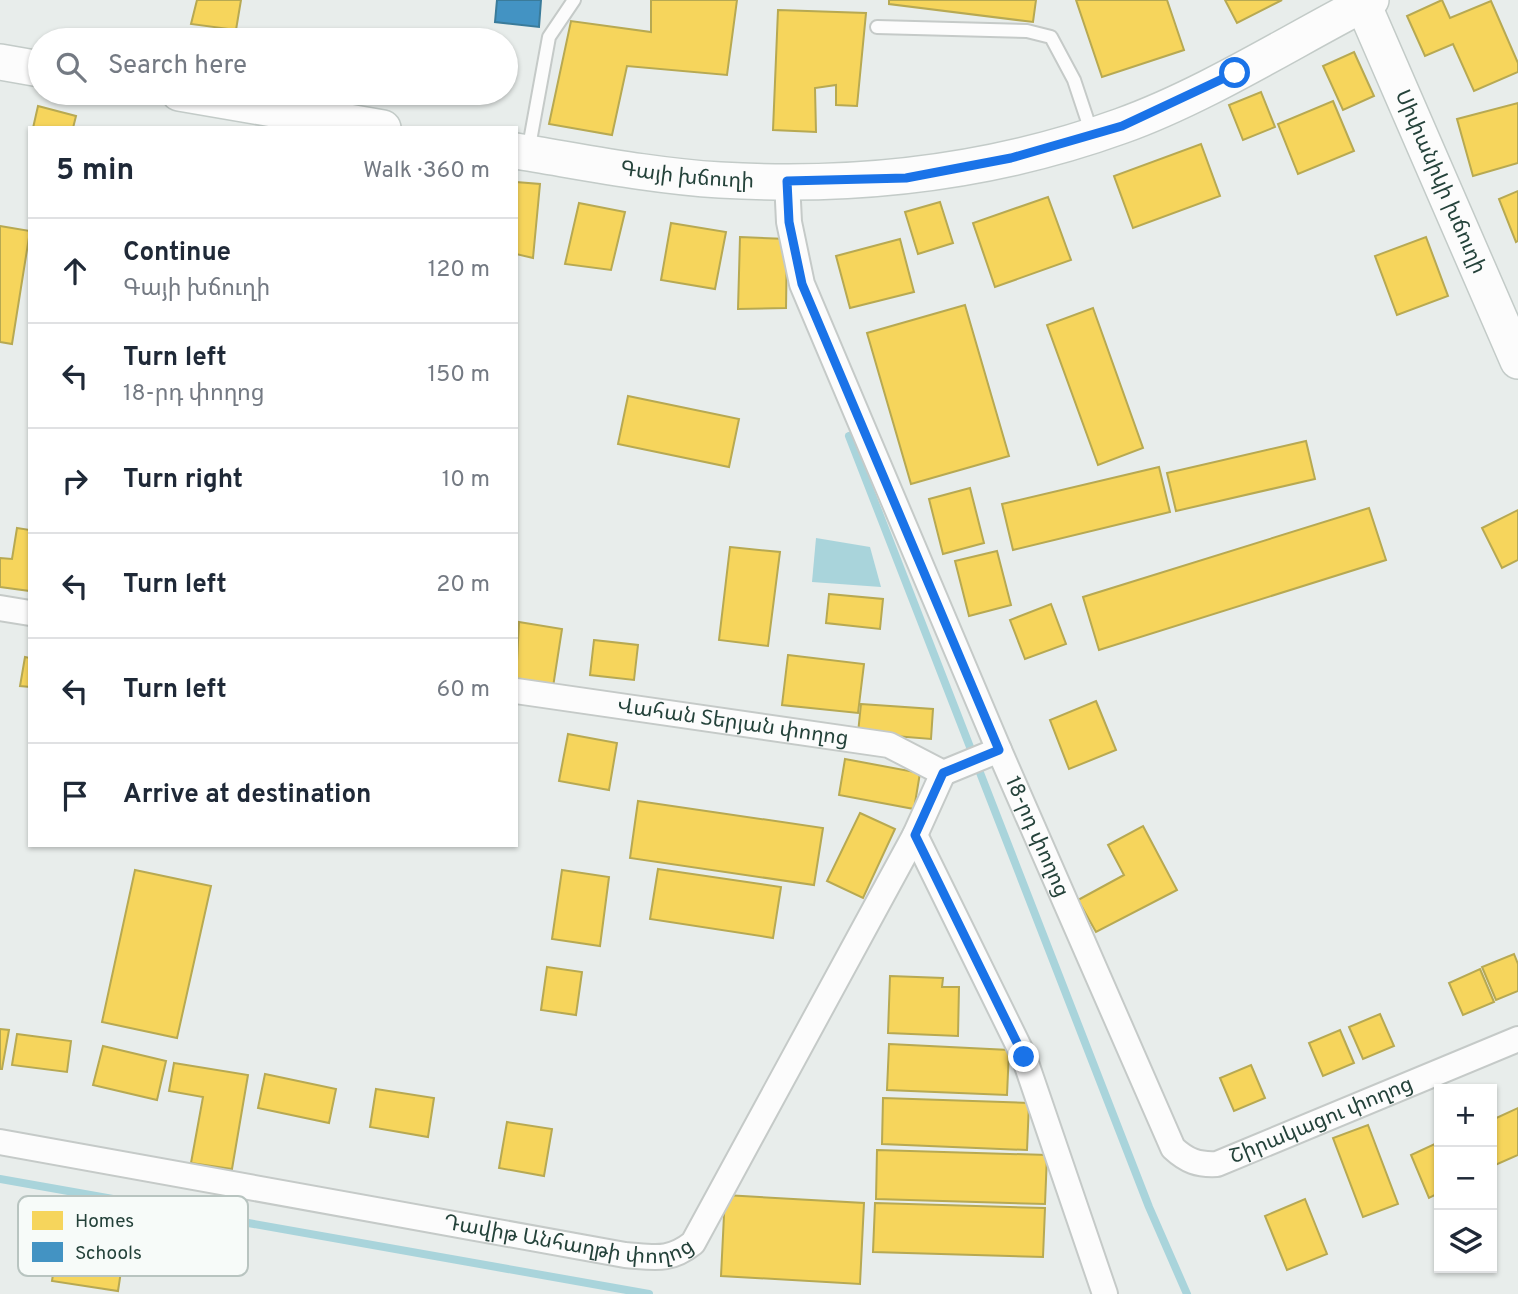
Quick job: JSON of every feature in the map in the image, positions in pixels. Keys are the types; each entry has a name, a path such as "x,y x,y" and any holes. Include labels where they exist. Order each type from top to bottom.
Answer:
{"main road":[{"name":"Գայի խճուղի","path":"522,152 634,171 720,180 847,181 946,172 1011,158 1122,126 1235,73 1367,2"},
{"name":"Սիփանիկի խճուղի","path":"1367,2 1518,361"},
{"path":"0,62 28,67"},
{"path":"249,105 371,126"}],"street":[{"name":"18-րդ փողոց","path":"787,181 789,222 802,284 999,750 1173,1148 1184,1158 1199,1164"},
{"path":"0,608 28,613"},
{"name":"Վահան Տերյան փողոց","path":"518,691 890,745 943,773"},
{"path":"943,773 999,750"},
{"name":"Դավիթ Անհաղթի փողոց","path":"0,1142 625,1255 660,1258 678,1254 693,1243 915,835 943,773"},
{"path":"915,835 1024,1057 1105,1294"},
{"name":"Շիրակացու փողոց","path":"1199,1164 1217,1164 1518,1039"}],"lane":[{"path":"522,152 549,37 574,0"},
{"path":"877,27 1027,31 1051,37 1074,79 1092,134"}],"water":[{"path":"816,538 870,547 881,587 812,582"}],"building: Homes":[{"path":"197,0 241,0 236,28 191,24"},
{"path":"651,0 737,0 727,75 627,66 612,135 549,124 571,21 651,32"},
{"path":"889,0 1036,0 1033,22 889,4"},
{"path":"1076,0 1167,0 1184,50 1102,77"},
{"path":"1225,0 1282,0 1237,23"},
{"path":"1442,0 1450,18 1491,1 1518,63 1518,72 1474,91 1453,44 1425,56 1407,16"},
{"path":"778,10 866,13 857,106 836,105 836,85 815,88 816,132 773,130"},
{"path":"1354,52 1374,96 1343,110 1323,66"},
{"path":"1261,92 1275,127 1243,140 1229,105"},
{"path":"1333,101 1354,151 1298,174 1278,124"},
{"path":"1518,103 1518,163 1473,176 1457,119"},
{"path":"38,106 76,116 74,126 33,126"},
{"path":"1201,144 1220,196 1133,228 1114,176"},
{"path":"518,182 540,184 533,258 518,254"},
{"path":"1518,191 1518,241 1516,242 1499,199"},
{"path":"1048,197 1071,260 995,287 973,223"},
{"path":"940,202 953,243 918,254 905,212"},
{"path":"579,203 625,212 611,270 565,264"},
{"path":"671,223 726,232 715,289 661,280"},
{"path":"0,226 28,231 28,244 12,344 0,342"},
{"path":"740,237 787,239 786,308 738,309"},
{"path":"1426,237 1448,296 1397,315 1375,256"},
{"path":"900,239 914,292 850,308 836,256"},
{"path":"965,305 1009,456 911,484 867,333"},
{"path":"1093,308 1143,448 1098,465 1047,325"},
{"path":"628,396 739,419 729,467 618,444"},
{"path":"1306,441 1315,479 1176,511 1167,473"},
{"path":"1159,467 1170,512 1013,550 1002,504"},
{"path":"970,488 984,543 943,554 929,499"},
{"path":"1369,508 1386,560 1099,650 1083,597"},
{"path":"1518,510 1518,560 1502,568 1482,528"},
{"path":"17,528 28,530 28,591 0,587 0,558 12,559"},
{"path":"730,547 780,552 768,646 719,640"},
{"path":"997,551 1011,605 969,616 955,561"},
{"path":"829,594 883,599 880,629 826,623"},
{"path":"1051,604 1066,644 1025,659 1010,620"},
{"path":"519,622 562,629 553,687 518,681"},
{"path":"594,640 638,645 634,680 590,675"},
{"path":"788,655 864,664 858,713 782,705"},
{"path":"25,657 28,658 28,687 20,686"},
{"path":"1096,701 1116,750 1069,769 1050,720"},
{"path":"861,704 933,709 931,739 858,733"},
{"path":"568,734 617,743 609,790 559,781"},
{"path":"845,759 920,773 914,809 839,795"},
{"path":"638,801 823,828 814,885 630,858"},
{"path":"860,813 895,829 863,898 827,881"},
{"path":"1143,826 1177,890 1096,932 1078,900 1124,875 1108,845"},
{"path":"658,869 781,887 773,938 650,919"},
{"path":"135,870 211,886 177,1038 102,1022"},
{"path":"562,870 609,877 600,946 552,939"},
{"path":"1514,954 1518,964 1518,991 1496,1000 1482,967"},
{"path":"547,967 582,972 576,1015 541,1010"},
{"path":"1480,969 1494,1002 1463,1015 1449,983"},
{"path":"890,976 943,978 942,987 959,987 958,1036 888,1033"},
{"path":"1380,1014 1394,1046 1363,1059 1349,1027"},
{"path":"0,1029 9,1030 2,1069 0,1069"},
{"path":"1340,1030 1354,1063 1323,1076 1309,1043"},
{"path":"17,1034 71,1041 67,1072 12,1065"},
{"path":"889,1044 1009,1050 1007,1095 887,1090"},
{"path":"103,1046 166,1061 157,1100 93,1085"},
{"path":"174,1063 248,1075 232,1169 191,1163 203,1097 169,1091"},
{"path":"1251,1065 1265,1098 1234,1111 1220,1078"},
{"path":"265,1074 336,1089 329,1123 258,1108"},
{"path":"376,1089 434,1098 428,1137 370,1127"},
{"path":"883,1098 1029,1103 1027,1150 882,1144"},
{"path":"1518,1108 1518,1155 1497,1164 1497,1147 1497,1118"},
{"path":"507,1122 552,1129 544,1176 499,1168"},
{"path":"1368,1125 1398,1204 1363,1217 1333,1138"},
{"path":"1434,1144 1434,1196 1429,1198 1411,1155"},
{"path":"877,1150 1047,1155 1045,1204 876,1199"},
{"path":"725,1195 864,1203 860,1284 721,1276"},
{"path":"1305,1199 1327,1254 1287,1270 1265,1216"},
{"path":"875,1203 1045,1208 1043,1257 873,1252"},
{"path":"53,1276 120,1276 118,1291 52,1281"}],"building: Schools":[{"path":"497,0 541,0 539,27 495,22"}],"waterway":[{"path":"849,436 1149,1207 1187,1294"},
{"path":"0,1179 96,1196"},
{"path":"248,1223 649,1294"}],"route":[{"path":"1024,1057 915,835 943,773 999,750 802,284 789,222 787,181 906,178 1011,158 1122,126 1235,73"}]}
